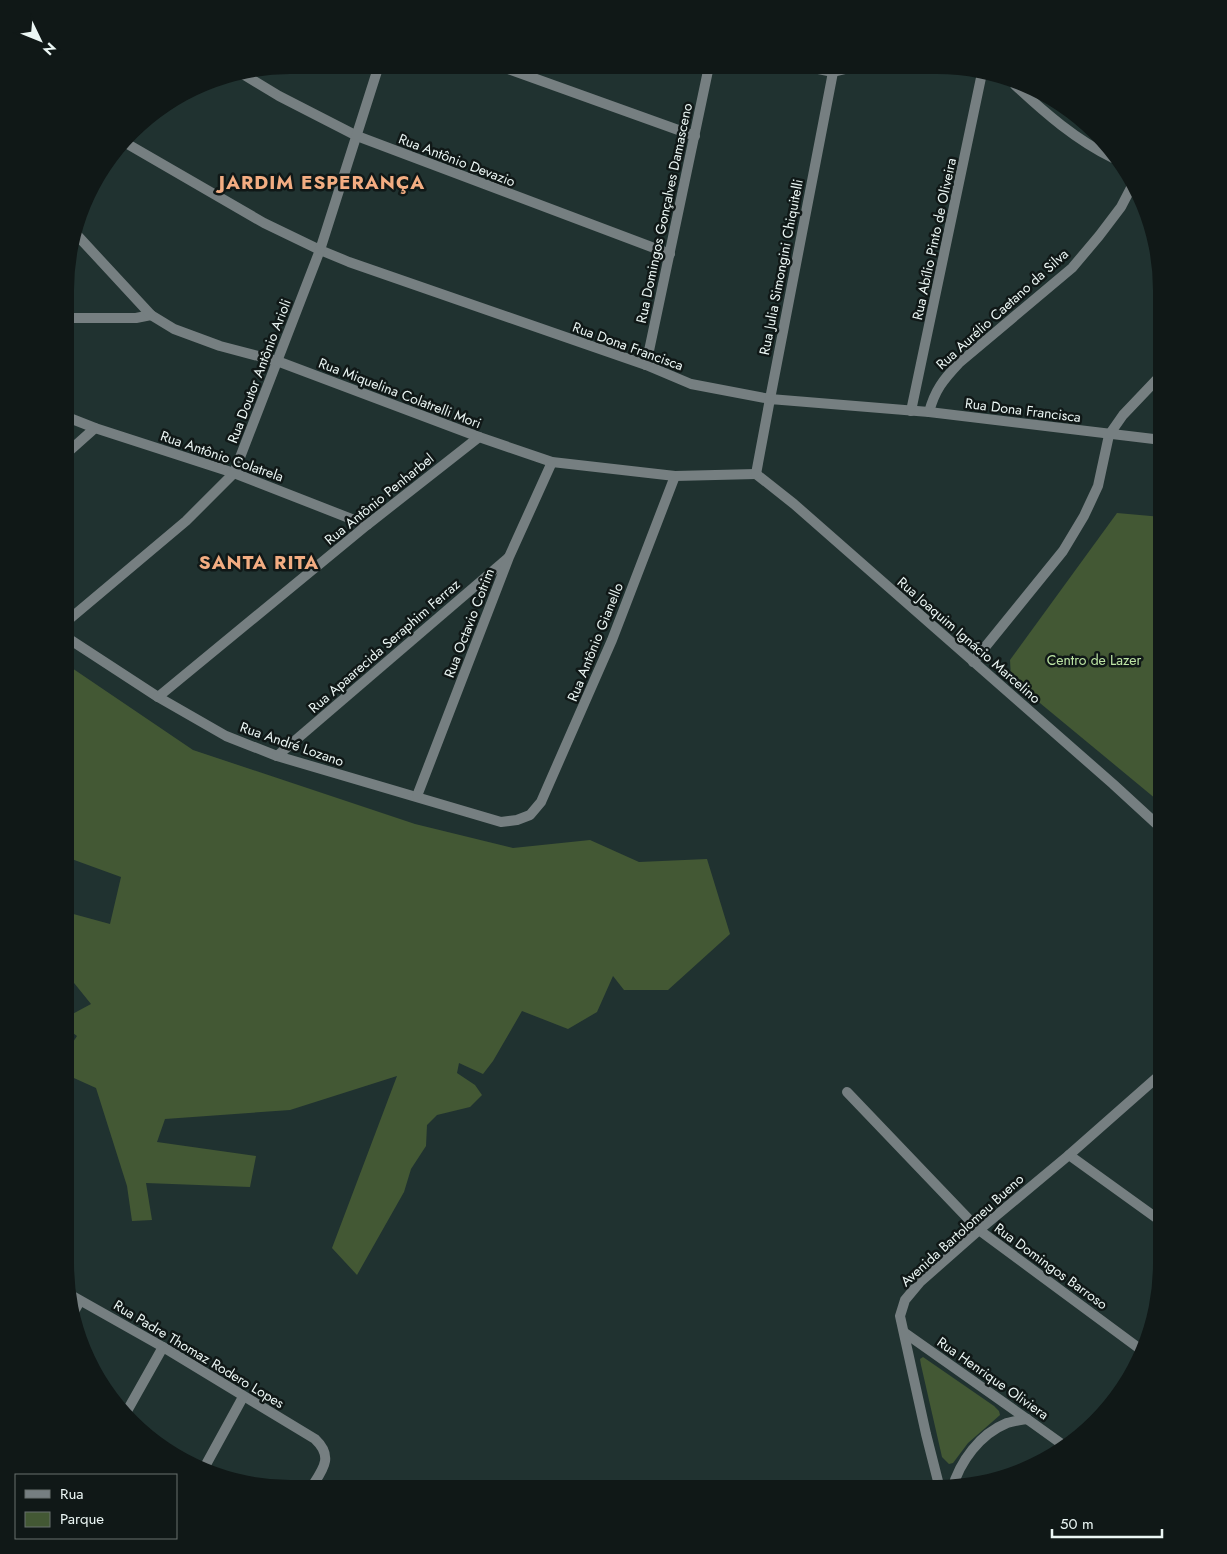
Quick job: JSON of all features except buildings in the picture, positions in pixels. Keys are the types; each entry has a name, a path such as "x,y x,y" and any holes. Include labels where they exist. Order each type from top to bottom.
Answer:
{"street":[{"name":"Rua Doutor Antônio Arioli","path":"74,615 186,521 234,473 320,250 376,74"},
{"path":"522,74 695,136"},
{"name":"Rua Domingos Gonçalves Damasceno","path":"646,365 707,74"},
{"name":"Rua Julia Simongini Chiquitelli","path":"756,474 832,74"},
{"name":"Rua Antônio Devazio","path":"249,78 279,96 357,136 670,254"},
{"name":"Rua Abílio Pinto de Oliveira","path":"911,411 981,78"},
{"path":"1021,91 1062,127 1096,150 1106,155"},
{"name":"Rua Dona Francisca","path":"129,145 264,223 320,250 349,262 646,365 691,384 770,399 929,412 1153,439"},
{"name":"Rua Aurélio Caetano da Silva","path":"929,412 933,396 942,381 959,364 1072,268 1100,236 1121,207 1129,191"},
{"name":"Rua Miquelina Colatrelli Mori","path":"80,238 151,315 174,328 220,346 277,361 479,437 552,462 675,476 756,474"},
{"path":"74,318 136,318 151,315"},
{"path":"973,662 1064,550 1084,516 1098,486 1108,435 1123,415 1153,383"},
{"name":"Rua Antônio Colatrela","path":"74,420 234,473 367,525"},
{"path":"74,447 95,428"},
{"name":"Rua Antônio Penharbel","path":"158,697 367,525 479,437"},
{"name":"Rua Octavio Cotrim","path":"417,796 510,557 552,462"},
{"name":"Rua Joaquim Ignácio Marcelino","path":"756,474 794,504 1153,821"},
{"name":"Rua Antônio Gianello","path":"530,815 541,802 608,649 675,476"},
{"name":"Rua Apaarecida Seraphim Ferraz","path":"277,756 510,557"},
{"name":"Rua André Lozano","path":"74,642 158,697 226,736 277,756 501,822 517,820 530,815"},
{"name":"Avenida Bartolomeu Bueno","path":"938,1480 900,1316 905,1300 920,1282 978,1230 1070,1155 1153,1080"},
{"name":"Rua Domingos Barroso","path":"847,1092 978,1230 1137,1347"},
{"path":"1070,1155 1153,1215"},
{"name":"Rua Padre Thomaz Rodero Lopes","path":"77,1298 163,1347 315,1439 323,1446 326,1455 325,1464 316,1480"},
{"path":"78,1304 80,1300"},
{"name":"Rua Henrique Oliviera","path":"905,1332 1060,1442"},
{"path":"128,1408 163,1347"},
{"path":"206,1464 243,1397"},
{"path":"956,1479 963,1462 976,1445 1002,1426 1027,1419"}],"green space":[{"name":"Centro de Lazer","path":"1117,513 1153,516 1153,797 1011,679 1010,660"},
{"path":"74,669 193,750 415,824 513,848 590,840 639,862 707,859 730,934 668,990 624,990 613,976 597,1012 568,1029 522,1011 493,1061 483,1074 459,1063 457,1073 475,1085 482,1095 470,1107 437,1115 427,1125 426,1146 411,1169 404,1192 357,1275 332,1248 397,1076 290,1110 165,1119 157,1142 256,1156 250,1187 146,1183 152,1220 132,1221 127,1186 96,1088 74,1078 74,1040 77,1036 74,1034 74,1013 91,1004 74,983 74,914 110,924 121,877 74,860"},
{"path":"923,1357 999,1411 1000,1415 968,1443 953,1463 949,1464 942,1457 921,1365 920,1359"}],"district":[{"name":"JARDIM ESPERANÇA","path":"322,182"},
{"name":"SANTA RITA","path":"259,562"}]}
